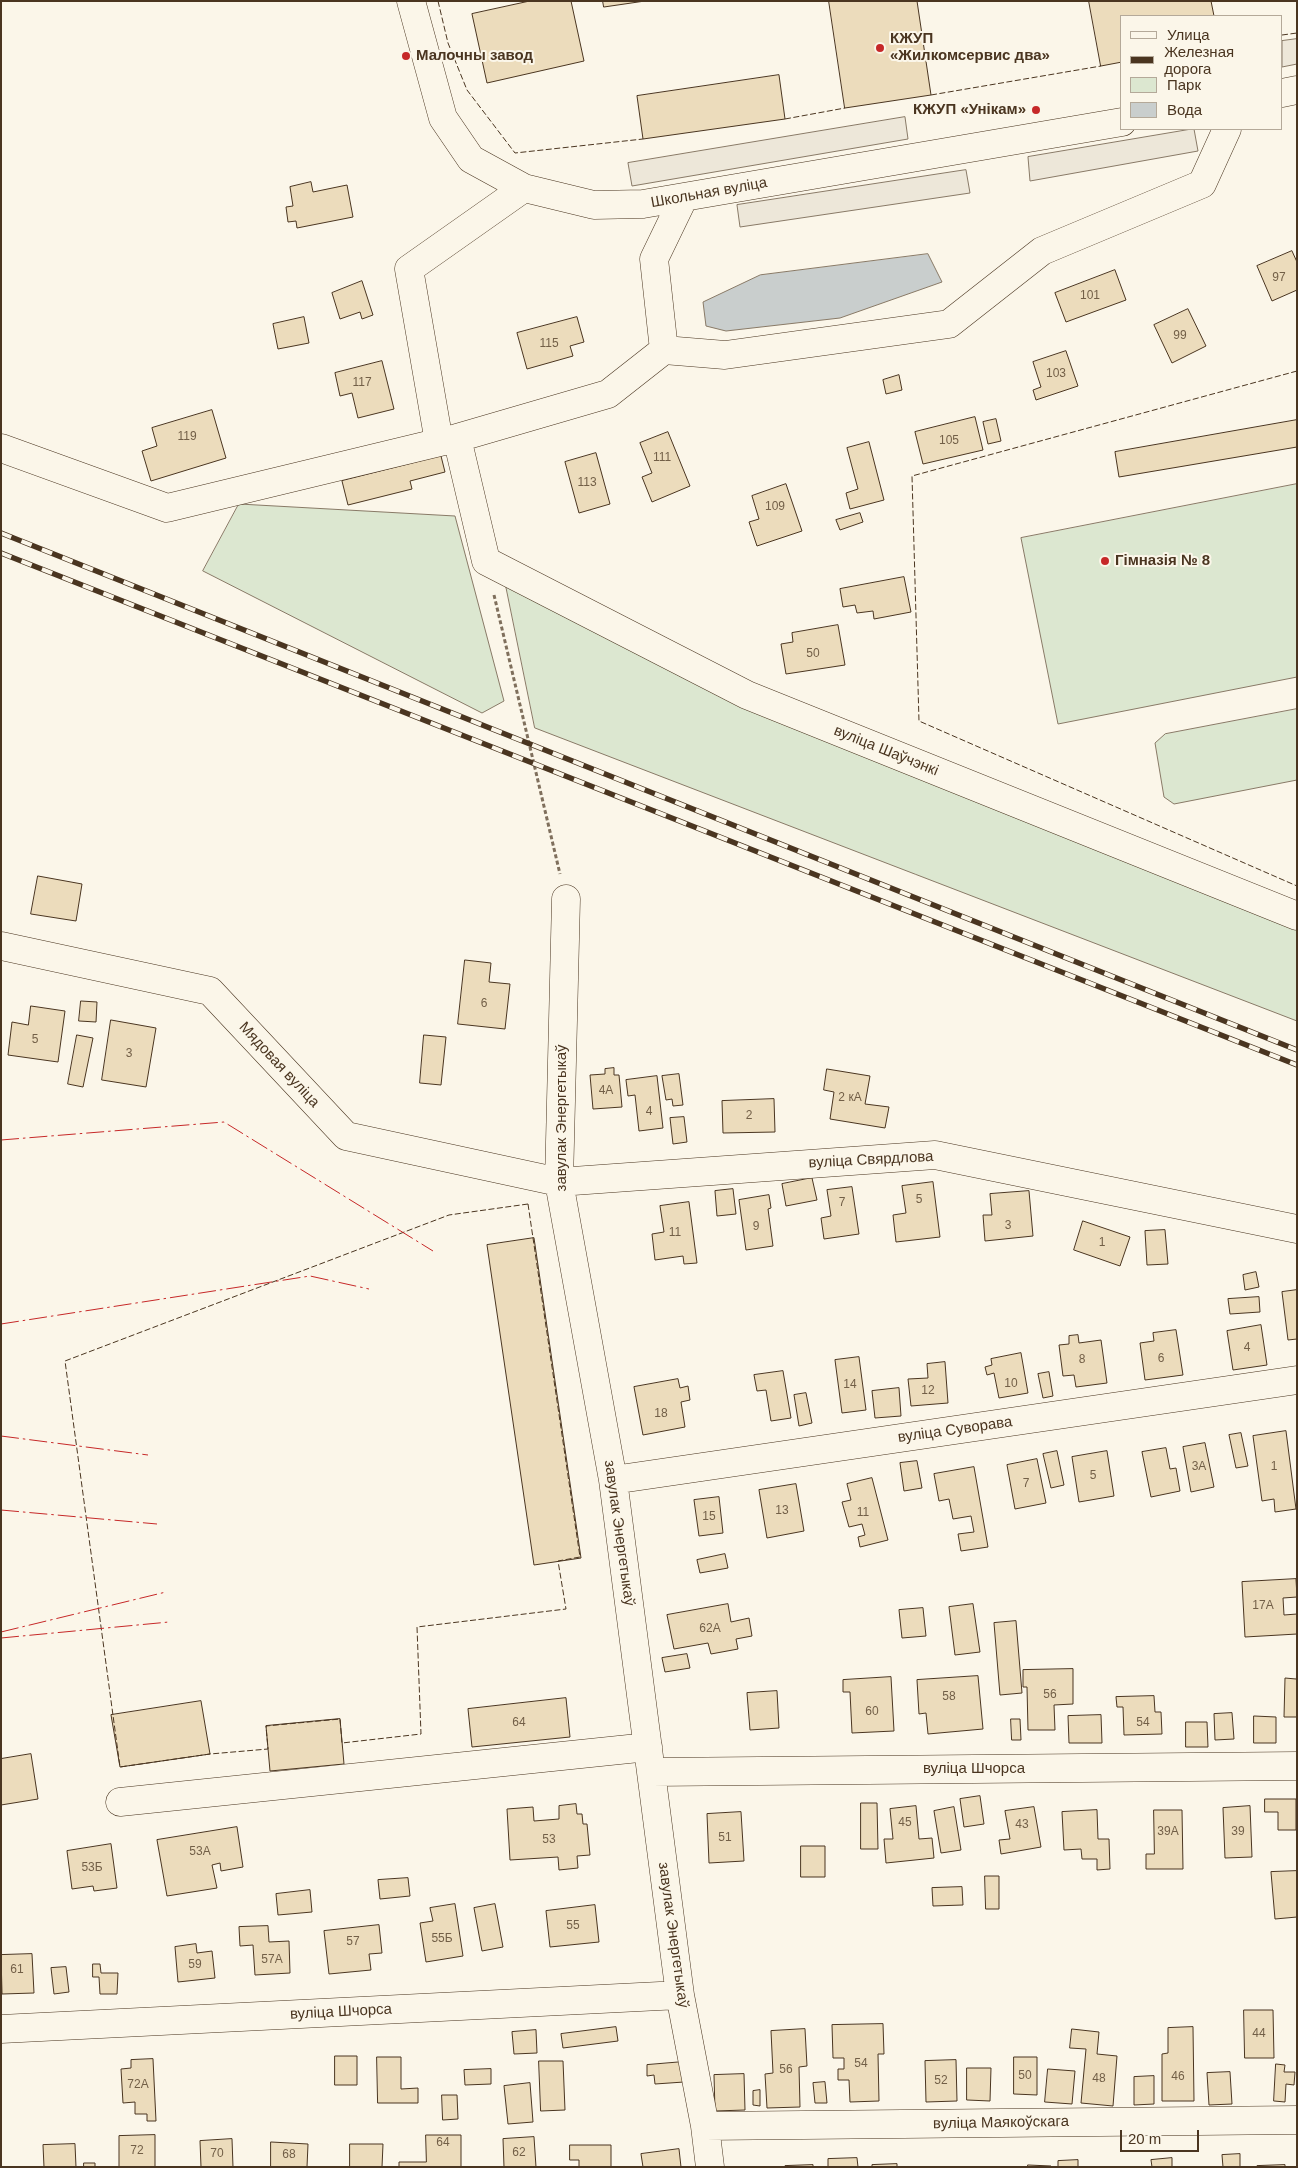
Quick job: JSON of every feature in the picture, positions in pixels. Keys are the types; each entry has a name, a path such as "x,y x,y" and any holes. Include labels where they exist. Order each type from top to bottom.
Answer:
{"street":[{"name":"Школьная вуліца","path":"411,1 443,118 471,159 524,188 594,205 644,204 1120,122"},
{"path":"1283,94 1297,90"},
{"path":"1,448 167,508 448,440 608,394 664,350 725,355 949,324 1042,251 1202,184 1227,130"},
{"path":"486,561 448,440 409,269 524,188"},
{"path":"664,350 654,259 684,197"},
{"name":"вуліца Шаўчэнкі","path":"486,561 748,695 1297,916"},
{"name":"завулак Энергетыкаў","path":"566,898 559,1182 613,1480 680,1994 705,2126 710,2167"},
{"name":"Мядовая вуліца","path":"1,946 210,991 346,1136 559,1182"},
{"name":"вуліца Свярдлова","path":"559,1182 935,1155 1297,1229"},
{"name":"вуліца Суворава","path":"613,1480 1297,1380"},
{"name":"вуліца Шчорса","path":"120,1802 650,1759 1297,1766"},
{"name":"вуліца Шчорса","path":"1,2029 680,1994"},
{"name":"вуліца Маякоўскага","path":"705,2126 1297,2120"}],"path":[{"path":"486,561 566,898"}],"green space":[{"path":"1297,484 1297,677 1058,724 1021,538"},
{"path":"239,504 455,516 504,701 482,713 203,571"},
{"path":"506,586 1297,922 1297,1021 535,728"},
{"path":"1297,709 1297,780 1174,804 1164,797 1155,743 1165,734"}],"shaded area":[{"path":"1297,39 1297,64 1283,67 1283,41"},
{"path":"905,117 908,139 632,186 628,163"},
{"path":"1188,130 1194,130 1198,151 1030,181 1028,157"},
{"path":"966,170 970,193 740,227 737,205"}],"water":[{"path":"928,254 942,282 840,318 726,331 706,326 703,302 760,275"}],"building":[{"path":"530,1 571,1 584,61 487,83 472,14"},
{"path":"603,1 645,1 604,7"},
{"name":"КЖУП «Жилкомсервис два»","path":"829,1 917,1 931,95 845,108"},
{"path":"1089,1 1211,1 1214,15 1120,15 1120,62 1101,66"},
{"path":"779,75 785,119 643,139 637,96"},
{"path":"311,182 313,192 347,185 353,217 297,228 296,221 288,222 286,207 293,206 290,187"},
{"path":"1292,251 1297,262 1297,290 1272,301 1257,266"},
{"path":"1115,270 1126,300 1066,322 1055,293"},
{"path":"362,281 373,315 362,319 360,312 340,319 332,293"},
{"path":"1188,309 1206,346 1172,363 1154,325"},
{"path":"304,317 309,343 278,349 273,324"},
{"path":"577,317 584,342 570,346 573,356 527,369 517,333"},
{"path":"1066,351 1078,386 1036,400 1033,390 1041,387 1033,362"},
{"path":"382,361 394,409 358,418 352,393 340,396 335,373"},
{"path":"899,375 902,390 886,394 883,380"},
{"path":"212,410 226,458 151,481 142,451 157,446 152,428"},
{"path":"975,417 983,450 923,464 915,432"},
{"path":"996,419 1001,441 988,444 983,422"},
{"path":"1297,420 1297,447 1119,477 1115,452"},
{"path":"668,432 690,486 652,502 642,477 652,473 640,443"},
{"path":"869,442 884,500 850,509 846,493 858,489 847,448"},
{"path":"596,453 610,504 579,513 565,462"},
{"path":"441,456 445,472 410,481 412,489 348,505 342,481"},
{"path":"786,484 802,531 757,546 749,522 759,519 752,496"},
{"path":"860,513 863,522 840,530 836,520"},
{"path":"904,577 911,612 874,619 873,611 857,613 855,605 843,607 840,589"},
{"path":"838,625 845,665 786,674 781,644 793,642 792,633"},
{"path":"38,876 82,884 76,921 31,914"},
{"path":"465,960 491,963 489,982 510,984 505,1029 458,1024"},
{"path":"81,1001 97,1002 96,1022 79,1021"},
{"path":"31,1006 65,1011 58,1062 8,1055 12,1022 28,1025"},
{"path":"111,1020 156,1028 146,1087 102,1080"},
{"path":"77,1035 93,1038 83,1087 68,1084"},
{"path":"424,1035 446,1037 441,1085 420,1083"},
{"path":"614,1068 614,1075 619,1075 622,1107 593,1109 590,1075 605,1074 605,1069"},
{"path":"827,1069 870,1076 865,1104 889,1107 885,1128 830,1119 834,1092 824,1090"},
{"path":"679,1074 683,1105 673,1106 672,1099 666,1100 662,1076"},
{"path":"657,1076 663,1128 639,1131 635,1095 628,1096 626,1080"},
{"path":"774,1099 775,1132 723,1133 722,1101"},
{"path":"684,1117 687,1142 673,1144 670,1118"},
{"path":"812,1178 817,1200 786,1206 782,1184"},
{"path":"933,1182 940,1237 896,1242 893,1215 906,1213 902,1186"},
{"path":"852,1187 859,1234 824,1239 821,1218 831,1216 827,1190"},
{"path":"733,1189 736,1214 717,1216 715,1191"},
{"path":"1029,1191 1033,1236 985,1241 983,1215 992,1215 990,1194"},
{"path":"769,1195 771,1208 768,1209 773,1246 746,1250 739,1200"},
{"path":"689,1202 697,1263 684,1264 683,1256 655,1260 652,1234 664,1232 660,1206"},
{"path":"1083,1221 1130,1237 1120,1266 1074,1250"},
{"path":"1165,1230 1168,1264 1147,1265 1145,1231"},
{"path":"534,1238 581,1558 534,1565 487,1245"},
{"path":"1256,1272 1259,1287 1245,1290 1243,1275"},
{"path":"1297,1290 1297,1339 1288,1340 1282,1292"},
{"path":"1259,1297 1260,1312 1230,1314 1228,1299"},
{"path":"1261,1325 1267,1365 1233,1370 1227,1331"},
{"path":"1176,1330 1183,1375 1145,1380 1140,1343 1154,1341 1153,1333"},
{"path":"1078,1335 1079,1343 1101,1340 1107,1383 1076,1387 1074,1375 1063,1376 1059,1345 1069,1344 1069,1336"},
{"path":"1021,1353 1028,1393 999,1398 994,1373 987,1375 985,1367 992,1365 991,1359"},
{"path":"859,1357 866,1410 842,1413 835,1360"},
{"path":"945,1362 948,1403 911,1406 908,1379 928,1378 927,1364"},
{"path":"783,1371 791,1418 771,1421 766,1390 757,1391 754,1375"},
{"path":"1049,1372 1053,1396 1043,1398 1038,1374"},
{"path":"678,1379 680,1388 688,1386 690,1400 681,1402 685,1427 643,1435 634,1387"},
{"path":"899,1388 901,1416 875,1418 872,1391"},
{"path":"806,1393 812,1423 799,1426 794,1395"},
{"path":"1286,1431 1296,1509 1275,1512 1274,1499 1262,1501 1253,1436"},
{"path":"1241,1433 1248,1466 1236,1468 1229,1435"},
{"path":"1205,1443 1214,1487 1191,1492 1183,1447"},
{"path":"1166,1448 1170,1469 1176,1468 1180,1491 1151,1497 1142,1452"},
{"path":"1057,1451 1064,1485 1051,1488 1043,1454"},
{"path":"1107,1451 1114,1496 1079,1502 1072,1457"},
{"path":"1037,1459 1046,1503 1015,1509 1007,1465"},
{"path":"917,1461 922,1488 904,1491 900,1463"},
{"path":"974,1467 988,1547 961,1551 958,1534 974,1532 971,1516 953,1519 949,1499 939,1501 934,1474"},
{"path":"872,1478 888,1540 860,1547 858,1537 865,1535 862,1524 849,1527 842,1502 851,1500 847,1484"},
{"path":"796,1484 804,1531 767,1538 759,1490"},
{"path":"719,1497 723,1533 699,1536 694,1500"},
{"path":"725,1554 728,1568 700,1573 697,1560"},
{"path":"1296,1579 1297,1597 1283,1598 1284,1615 1297,1614 1297,1634 1245,1637 1242,1582"},
{"path":"728,1604 731,1622 749,1618 752,1636 736,1639 738,1649 711,1654 708,1643 674,1649 667,1615"},
{"path":"973,1604 980,1652 955,1655 949,1607"},
{"path":"923,1608 926,1636 902,1638 899,1610"},
{"path":"1016,1621 1022,1693 1000,1695 994,1623"},
{"path":"687,1654 690,1668 665,1672 662,1658"},
{"path":"1297,1668 1297,1717 1284,1717 1285,1678 1296,1679"},
{"path":"1073,1669 1073,1704 1054,1705 1055,1730 1028,1730 1027,1687 1023,1687 1023,1670"},
{"path":"978,1676 983,1729 928,1734 926,1713 919,1714 917,1680"},
{"path":"891,1677 894,1731 852,1733 850,1692 843,1692 843,1680"},
{"path":"777,1691 779,1728 750,1730 747,1693"},
{"path":"1154,1696 1155,1712 1161,1712 1162,1734 1124,1735 1123,1707 1117,1707 1116,1697"},
{"path":"566,1698 570,1737 472,1747 468,1709"},
{"path":"201,1701 210,1754 120,1767 111,1715"},
{"path":"1232,1713 1234,1739 1215,1740 1214,1714"},
{"path":"1101,1715 1102,1743 1069,1743 1068,1716"},
{"path":"1254,1716 1276,1717 1276,1743 1254,1743"},
{"path":"340,1719 344,1764 270,1771 266,1726"},
{"path":"1011,1719 1020,1719 1021,1740 1012,1740"},
{"path":"1186,1722 1207,1722 1208,1747 1186,1747"},
{"path":"31,1754 38,1799 1,1805 1,1759"},
{"path":"980,1796 984,1824 964,1827 960,1799"},
{"path":"1265,1799 1296,1799 1296,1830 1278,1830 1278,1812 1265,1812"},
{"path":"861,1803 877,1803 878,1849 861,1849"},
{"path":"576,1804 577,1814 582,1814 583,1824 587,1824 590,1855 577,1856 578,1868 559,1870 558,1857 510,1860 507,1809 533,1807 534,1821 559,1819 559,1806"},
{"path":"916,1806 919,1839 932,1838 934,1858 886,1863 884,1839 893,1839 890,1809"},
{"path":"1250,1806 1252,1857 1225,1858 1223,1808"},
{"path":"954,1807 961,1850 941,1853 934,1811"},
{"path":"1034,1807 1041,1847 1001,1854 999,1840 1010,1839 1005,1811"},
{"path":"1097,1810 1098,1839 1109,1839 1110,1869 1097,1870 1097,1859 1082,1859 1081,1849 1064,1850 1062,1812"},
{"path":"1154,1810 1182,1810 1183,1869 1146,1869 1146,1854 1154,1854"},
{"path":"741,1812 744,1861 709,1863 707,1814"},
{"path":"237,1827 243,1867 221,1871 220,1863 212,1865 217,1888 167,1896 157,1840"},
{"path":"111,1844 117,1888 94,1891 93,1886 72,1889 67,1851"},
{"path":"801,1846 825,1846 825,1877 801,1877"},
{"path":"1297,1871 1297,1917 1275,1919 1271,1872"},
{"path":"985,1876 999,1876 999,1909 986,1909"},
{"path":"408,1878 410,1896 380,1899 378,1880"},
{"path":"962,1887 963,1905 933,1906 932,1888"},
{"path":"310,1890 312,1912 278,1915 276,1894"},
{"path":"455,1904 463,1956 426,1962 420,1923 433,1921 430,1908"},
{"path":"495,1904 503,1947 482,1951 474,1908"},
{"path":"595,1905 599,1942 550,1947 546,1911"},
{"path":"379,1925 382,1953 369,1954 371,1970 329,1974 324,1931"},
{"path":"268,1926 269,1942 289,1941 290,1973 255,1975 253,1945 240,1946 239,1927"},
{"path":"196,1944 197,1953 212,1951 215,1978 178,1982 175,1947"},
{"path":"32,1954 34,1993 2,1994 1,1955"},
{"path":"93,1964 100,1964 101,1973 118,1973 117,1994 100,1994 99,1977 93,1977"},
{"path":"66,1967 69,1992 54,1994 51,1968"},
{"path":"1244,2010 1273,2010 1274,2058 1245,2058"},
{"path":"883,2024 884,2054 878,2054 879,2101 850,2102 849,2080 838,2080 838,2069 844,2069 844,2058 833,2058 832,2025"},
{"path":"616,2027 618,2041 563,2048 561,2034"},
{"path":"1193,2027 1194,2101 1162,2101 1162,2054 1168,2053 1168,2028"},
{"path":"805,2029 807,2066 799,2067 800,2107 767,2108 765,2074 773,2073 771,2031"},
{"path":"1072,2029 1099,2032 1097,2054 1117,2056 1113,2106 1081,2103 1086,2049 1070,2048"},
{"path":"536,2030 537,2053 514,2054 512,2032"},
{"path":"335,2056 357,2056 357,2085 335,2085"},
{"path":"377,2057 401,2057 401,2089 418,2088 418,2103 378,2103"},
{"path":"1014,2057 1037,2057 1037,2095 1014,2094"},
{"path":"153,2059 156,2121 147,2121 147,2114 135,2114 135,2102 123,2103 121,2069 131,2068 131,2060"},
{"path":"956,2060 957,2101 926,2102 925,2061"},
{"path":"539,2061 563,2061 565,2110 541,2111"},
{"path":"683,2062 684,2082 655,2084 654,2075 647,2076 647,2065"},
{"path":"1276,2064 1285,2065 1284,2072 1295,2072 1294,2085 1286,2084 1285,2102 1274,2101"},
{"path":"967,2068 991,2068 990,2101 967,2100"},
{"path":"491,2069 491,2084 465,2085 464,2070"},
{"path":"1048,2069 1075,2071 1072,2104 1045,2102"},
{"path":"1230,2072 1232,2104 1209,2105 1207,2073"},
{"path":"744,2074 745,2110 715,2111 714,2075"},
{"path":"1154,2076 1154,2104 1134,2105 1134,2077"},
{"path":"825,2082 827,2103 815,2103 813,2083"},
{"path":"530,2083 533,2122 508,2124 504,2086"},
{"path":"760,2090 760,2106 753,2105 753,2091"},
{"path":"442,2095 457,2095 458,2119 443,2120"},
{"path":"155,2135 155,2167 119,2167 119,2136"},
{"path":"426,2135 461,2135 461,2167 399,2167 399,2162 426,2162"},
{"path":"534,2137 536,2167 504,2167 503,2139"},
{"path":"232,2139 233,2167 201,2167 200,2141"},
{"path":"271,2142 308,2144 307,2167 271,2167"},
{"path":"75,2144 76,2167 44,2167 43,2145"},
{"path":"350,2144 383,2144 382,2167 350,2167"},
{"path":"570,2145 611,2145 611,2167 579,2167 579,2160 570,2160"},
{"path":"679,2149 681,2167 643,2167 641,2154"},
{"path":"1240,2154 1240,2167 1223,2167 1222,2155"},
{"path":"857,2158 858,2167 828,2167 828,2159"},
{"path":"1172,2158 1172,2167 1152,2167 1151,2160"},
{"path":"1078,2160 1078,2167 1058,2167 1058,2161"},
{"path":"84,2163 95,2163 95,2167 84,2167"},
{"path":"897,2164 897,2167 872,2167 872,2165"},
{"path":"813,2165 813,2167 785,2167 785,2166"},
{"path":"1028,2165 1051,2166 1051,2167 1028,2167"},
{"path":"1285,2165 1285,2167 1257,2167 1257,2166"}],"railway":[{"path":"1,533 1297,1050"},
{"path":"1,553 1297,1065"}],"fence":[{"path":"438,1 448,43 467,90 515,153 643,139"},
{"path":"1283,35 1297,33"},
{"path":"931,95 1101,66"},
{"path":"785,119 845,108"},
{"path":"1297,371 912,476 919,721 1297,886"},
{"path":"528,1204 580,1557 558,1561 566,1609 417,1627 421,1734 342,1743 340,1719 266,1726 268,1749 210,1754 120,1767 65,1361 449,1215 528,1204"}],"power":[{"path":"1,1140 224,1122 433,1251"},
{"path":"1,1324 310,1276 369,1289"},
{"path":"1,1436 148,1455"},
{"path":"1,1510 157,1524"},
{"path":"1,1632 166,1592"},
{"path":"1,1638 169,1622"}],"place":[{"name":"КЖУП «Жилкомсервис два»","path":"880,48"},
{"name":"Малочны завод","path":"406,56"},
{"name":"КЖУП «Унікам»","path":"1036,110"},
{"name":"Гімназія № 8","path":"1105,561"}]}
